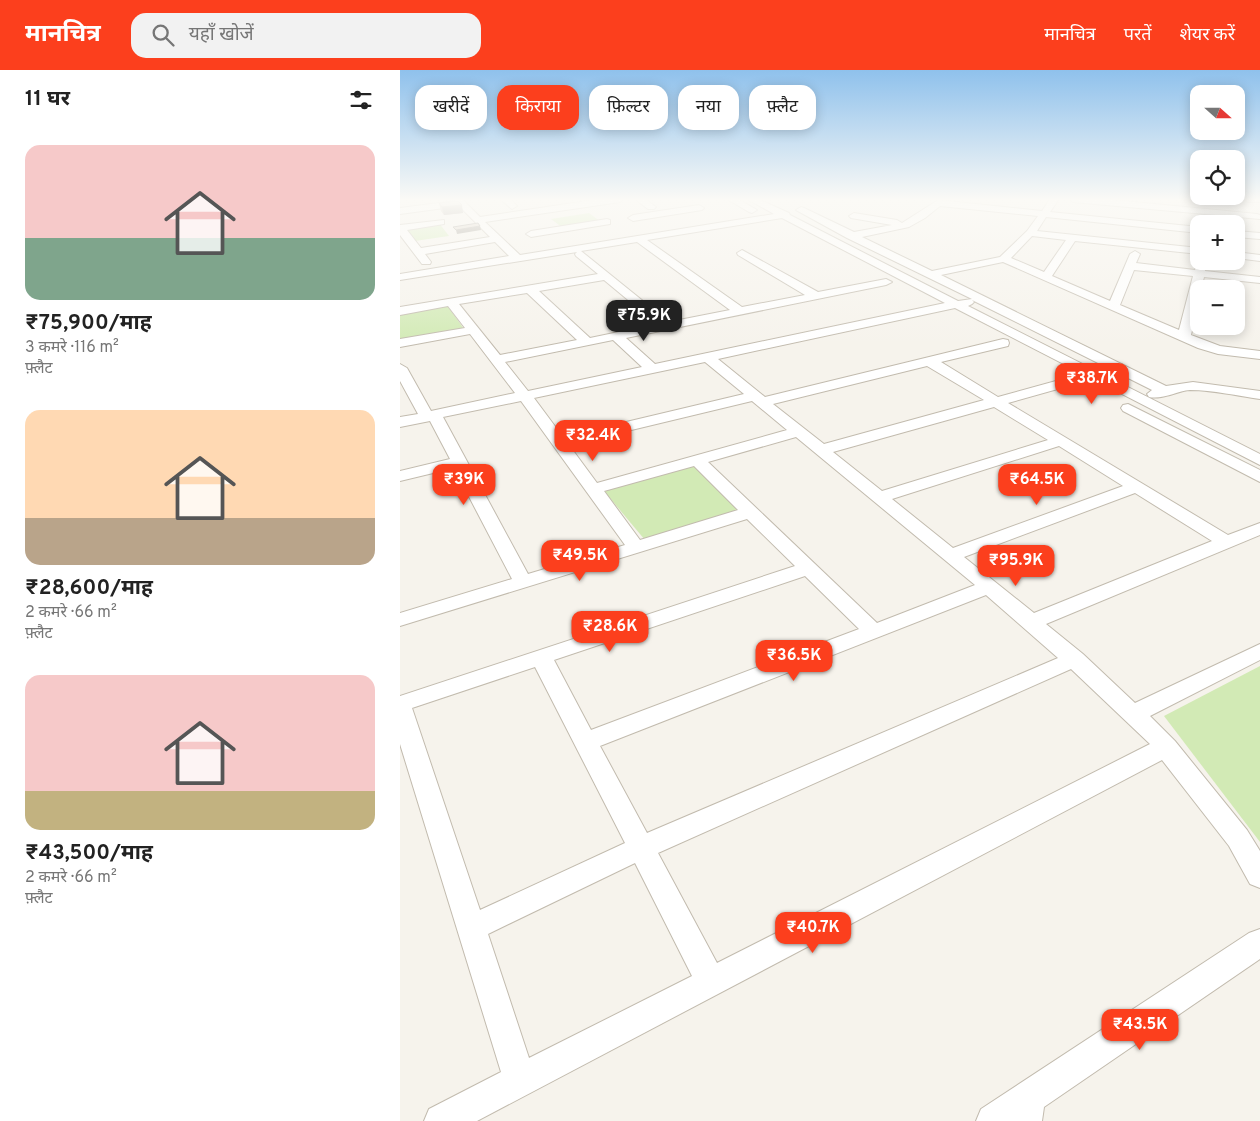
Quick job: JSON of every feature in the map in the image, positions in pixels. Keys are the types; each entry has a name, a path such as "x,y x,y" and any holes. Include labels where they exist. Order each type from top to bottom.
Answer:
{"street":[{"path":"415,248 426,262"},
{"path":"418,252 435,248"},
{"path":"505,248 509,253"},
{"path":"400,277 526,248"},
{"path":"400,272 541,248"},
{"path":"509,253 564,248"},
{"path":"400,283 608,248"},
{"path":"652,248 739,311"},
{"path":"831,248 851,263"},
{"path":"853,248 962,303 1159,393 1177,387 1193,386 1260,395"},
{"path":"860,248 1260,460"},
{"path":"880,248 1159,393 1260,449"},
{"path":"1004,260 1016,248"},
{"path":"1046,277 1065,248"},
{"path":"1114,306 1138,248"},
{"path":"1169,248 1190,250"},
{"path":"742,253 816,296"},
{"path":"580,254 668,326"},
{"path":"1245,256 1260,258"},
{"path":"932,274 1004,260 1210,348 1260,356"},
{"path":"1130,266 1260,280"},
{"path":"1184,337 1200,270"},
{"path":"497,360 816,296 890,284 868,272"},
{"path":"400,311 606,276"},
{"path":"530,289 587,342"},
{"path":"920,299 1260,477"},
{"path":"452,302 525,396 636,547"},
{"path":"400,422 962,303"},
{"path":"400,343 473,330"},
{"path":"616,336 653,369"},
{"path":"559,443 1003,343"},
{"path":"707,357 1032,622 1075,659 1156,735 1238,838 1260,876"},
{"path":"929,361 1227,542"},
{"path":"400,368 459,462 522,582"},
{"path":"821,450 1074,380"},
{"path":"593,488 798,432"},
{"path":"879,498 1060,441"},
{"path":"697,460 874,632"},
{"path":"400,476 459,462"},
{"path":"950,556 1136,487"},
{"path":"400,620 750,512"},
{"path":"1032,622 1260,528"},
{"path":"520,1080 400,705 808,568"},
{"path":"585,742 989,587"},
{"path":"1133,714 1260,651"},
{"path":"541,657 711,982"},
{"path":"471,928 641,848 1075,659"},
{"path":"441,1121 1166,747"},
{"path":"993,1121 1027,1109 1260,942"}],"green space":[{"path":"447,305 464,329 400,341 400,314"},
{"path":"693,465 739,510 645,540 604,491"},
{"path":"1260,666 1260,842 1164,716"}]}
